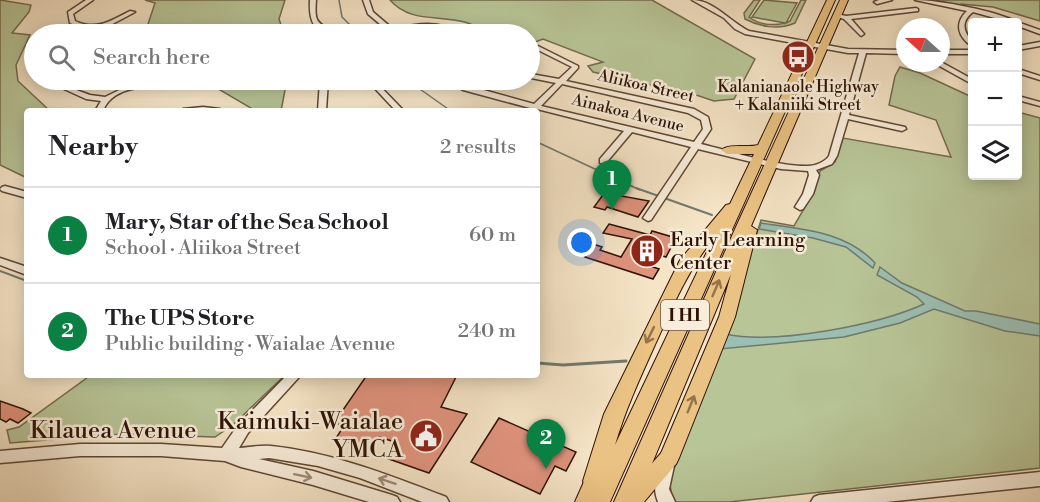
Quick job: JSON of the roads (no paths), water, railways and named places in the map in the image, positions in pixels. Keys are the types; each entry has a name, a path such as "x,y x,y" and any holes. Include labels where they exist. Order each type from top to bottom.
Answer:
{"highway":[{"path":"762,152 831,0"},
{"path":"773,164 822,47 842,17 844,0"},
{"path":"729,152 762,152 783,139"},
{"path":"669,458 727,317 755,184 745,161 729,152"},
{"name":"I H1","path":"625,502 755,184 762,152"},
{"name":"I H1","path":"599,502 739,199 773,164"},
{"path":"594,481 614,414 634,367 688,260 716,223 739,199"}],"main road":[{"path":"634,502 639,492 669,458"},
{"path":"585,502 594,481"}],"street":[{"path":"75,24 72,22 70,13 90,0"},
{"path":"313,0 311,16 315,24"},
{"path":"366,0 370,14 382,24"},
{"path":"695,0 726,17 737,28 747,33 822,47 863,52 896,52"},
{"path":"878,2 889,0"},
{"path":"918,0 972,10 999,18"},
{"path":"842,17 916,10"},
{"path":"968,40 960,25 961,20 972,10"},
{"path":"107,24 132,12"},
{"path":"842,17 861,34"},
{"path":"1022,25 1040,32"},
{"path":"1022,47 1040,44"},
{"path":"534,108 576,69 575,65 540,49"},
{"path":"762,152 773,164 794,168 811,168 823,165 831,159 863,52"},
{"path":"950,52 968,52"},
{"path":"950,70 968,80"},
{"path":"1020,72 1040,78"},
{"name":"Aliikoa Street","path":"540,77 697,113 705,119 708,127 648,218"},
{"path":"70,90 88,97 106,99"},
{"path":"100,108 106,99 124,90"},
{"path":"322,108 323,90"},
{"path":"380,90 397,108"},
{"name":"Ainakoa Avenue","path":"473,90 530,108"},
{"path":"1022,99 1040,104"},
{"name":"Ainakoa Avenue","path":"540,110 729,152"},
{"path":"844,116 902,129"},
{"path":"603,161 630,129"},
{"path":"800,207 813,182 814,175 811,168"},
{"path":"5,189 24,194"},
{"path":"0,261 24,270"},
{"path":"226,455 243,429 292,378"},
{"name":"Kilauea Avenue","path":"0,457 58,450 121,449 226,455 268,452 318,460 361,472 441,502"},
{"name":"Kilauea Avenue","path":"226,455 392,502"},
{"path":"664,495 669,458"},
{"path":"819,502 1040,479"}],"water":[{"path":"761,223 807,230 837,238 851,244 875,263 873,268 846,247 813,238 759,229"},
{"path":"880,267 902,283 965,311 976,311 1040,324 1040,336 1005,331 934,309 900,323 844,337 720,349 726,334 771,337 826,331 880,319 924,304 917,297 877,275"}],"waterway":[{"path":"339,0 342,17 349,24"},
{"path":"421,90 447,108"},
{"path":"540,143 640,190"},
{"path":"636,188 712,215"},
{"path":"0,271 24,280"},
{"path":"540,363 563,365 626,361"}],"place":[{"name":"Kalanianaole Highway + Kalaniiki Street","path":"798,57"},
{"name":"Mary, Star of the Sea School","path":"612,210"},
{"name":"Early Learning Center","path":"647,251"},
{"name":"Kaimuki-Waialae YMCA","path":"426,436"},
{"name":"The UPS Store","path":"546,469"}]}
